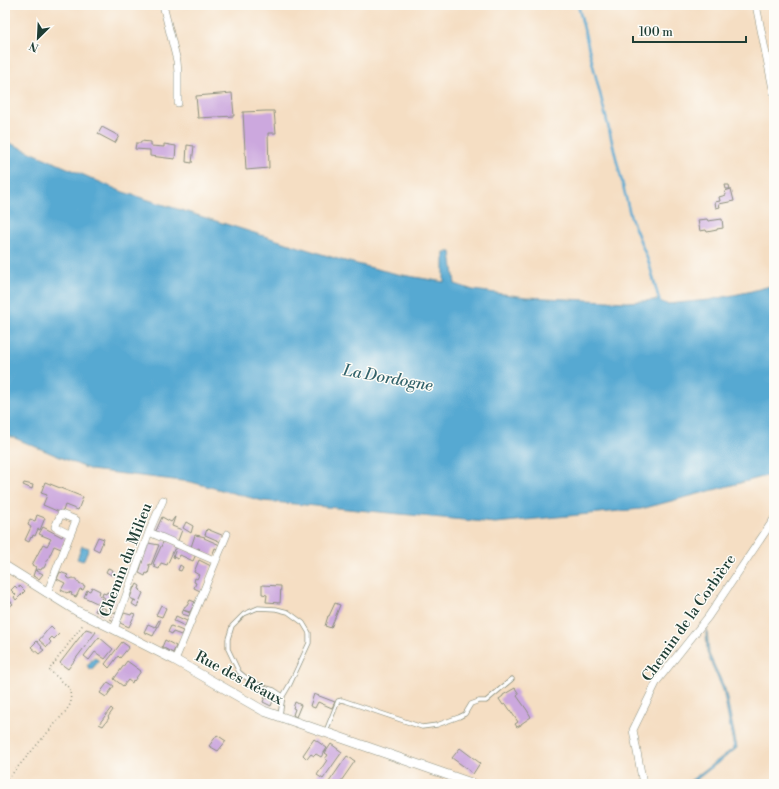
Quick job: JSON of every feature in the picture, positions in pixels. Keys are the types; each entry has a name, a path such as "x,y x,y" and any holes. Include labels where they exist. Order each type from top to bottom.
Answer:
{"street":[{"path":"163,5 177,61 178,104"},
{"path":"756,5 774,94"},
{"name":"Chemin du Milieu","path":"114,629 162,500"},
{"name":"Chemin de la Corbière","path":"643,784 633,730 657,681 708,617 774,519"},
{"path":"149,532 216,561"},
{"path":"47,593 69,534"},
{"path":"175,660 227,534"},
{"name":"Rue des Réaux","path":"5,566 76,611 175,660 264,711 474,784"}],"lane":[{"path":"280,716 283,696 309,643 309,633 303,623 288,612 276,609 258,608 244,614 232,626 228,638 228,649 239,672 245,678 263,687 274,690 283,696"},
{"path":"326,732 338,700 342,700 422,727 437,725 465,714 471,704 479,701 486,702 512,679"}],"path":[{"path":"5,782 66,711 71,703 70,689 49,670 89,617"}],"water":[{"name":"La Dordogne","path":"5,141 123,192 341,260 397,274 444,282 444,252 451,252 455,284 473,290 526,297 627,302 657,300 667,304 709,300 774,285 774,474 641,509 495,523 263,501 191,482 91,470 5,434"},
{"path":"82,546 89,548 83,561 77,559"},
{"path":"707,629 709,654 725,689 737,748 692,783 686,784 734,748 723,690 707,651"},
{"path":"94,657 99,661 91,670 87,666"}],"building":[{"path":"232,93 234,116 198,118 196,96"},
{"path":"274,111 276,133 268,133 269,168 246,170 243,112"},
{"path":"102,127 119,136 115,143 98,134"},
{"path":"141,141 151,142 151,146 164,147 164,144 176,146 175,159 150,156 150,150 135,149 136,143 141,143"},
{"path":"187,145 194,146 192,163 186,162"},
{"path":"725,185 729,185 730,189 726,189"},
{"path":"731,189 734,201 719,204 720,207 716,208 715,202 720,201 719,197 726,195 725,191"},
{"path":"707,219 708,221 722,219 723,228 707,232 706,230 700,231 698,220"},
{"path":"45,482 83,497 78,510 65,505 63,511 64,514 43,505 47,495 41,493"},
{"path":"24,483 33,485 32,489 23,485"},
{"path":"37,515 45,518 40,530 38,529 35,536 33,535 32,538 31,537 29,542 25,540 31,527 28,525 30,519 35,521"},
{"path":"162,517 171,522 175,517 172,526 182,530 177,543 155,533"},
{"path":"186,522 193,526 191,533 183,528"},
{"path":"43,527 62,537 64,533 67,534 61,549 54,546 44,568 41,570 35,570 36,567 32,565 43,544 47,546 51,539 39,534"},
{"path":"207,529 224,536 221,542 205,535"},
{"path":"195,535 205,537 204,538 220,545 218,549 215,548 212,556 199,550 200,549 198,548 197,550 191,547"},
{"path":"98,537 104,539 99,551 93,548"},
{"path":"164,540 176,545 167,565 161,563 159,569 154,567 155,565 153,564"},
{"path":"148,543 159,545 151,565 149,564 148,574 146,573 145,576 139,573"},
{"path":"177,546 196,554 193,561 180,555 178,559 173,557"},
{"path":"199,560 211,566 200,591 194,588 196,583 194,582 195,578 197,579 199,575 194,572"},
{"path":"180,565 183,567 181,571 178,570"},
{"path":"108,568 113,570 111,575 106,572"},
{"path":"35,570 43,574 39,579 33,576"},
{"path":"60,572 68,575 66,577 70,579 76,579 77,582 85,586 83,590 80,589 76,597 71,595 72,593 67,593 61,590 65,583 57,579"},
{"path":"137,584 140,586 140,591 143,593 137,607 132,604 134,600 130,598 134,587 135,588"},
{"path":"262,585 281,586 280,603 266,602 267,595 262,594"},
{"path":"15,586 17,588 20,586 25,591 16,600 14,597 16,595 11,590"},
{"path":"92,587 100,591 99,595 102,597 99,604 84,597 87,590 90,591"},
{"path":"107,592 116,597 112,605 103,601 105,598 102,596 103,593 106,594"},
{"path":"5,595 13,604 5,610"},
{"path":"190,600 195,602 190,612 183,610 185,606 187,606"},
{"path":"335,603 340,605 331,628 325,626 328,616"},
{"path":"161,605 166,608 162,617 156,615"},
{"path":"97,606 100,607 97,612 95,611"},
{"path":"101,607 106,609 103,615 99,613"},
{"path":"183,610 190,613 189,616 182,614"},
{"path":"113,612 117,613 114,621 110,619"},
{"path":"124,613 131,615 132,613 135,614 129,627 120,623"},
{"path":"176,616 187,621 185,626 174,621"},
{"path":"159,620 160,622 153,636 144,632 148,624 155,627"},
{"path":"51,626 59,634 54,639 52,637 49,640 51,642 47,647 39,640"},
{"path":"171,626 183,631 181,635 168,632"},
{"path":"86,629 96,632 68,669 60,663"},
{"path":"99,637 113,649 105,659 95,652 89,660 84,656"},
{"path":"165,640 176,646 173,653 162,647"},
{"path":"37,641 44,650 39,654 31,647"},
{"path":"122,642 129,647 120,658 118,656 109,668 105,664"},
{"path":"127,661 141,671 132,683 128,680 123,686 114,679"},
{"path":"108,682 114,686 106,697 100,693"},
{"path":"515,688 519,694 517,696 531,717 517,727 515,724 518,722 506,704 503,705 499,699"},
{"path":"314,694 335,702 332,708 318,702 315,708 310,706"},
{"path":"265,697 273,701 271,706 263,702"},
{"path":"295,702 301,705 296,717 293,715"},
{"path":"111,708 113,710 103,726 99,724"},
{"path":"217,735 226,741 218,751 209,746"},
{"path":"314,739 327,748 321,757 316,754 314,756 311,754 307,759 303,755"},
{"path":"331,744 342,752 323,779 317,775 327,760 325,759 328,755 325,753"},
{"path":"460,748 480,763 473,774 452,758"},
{"path":"347,756 355,761 339,784 332,784 329,782"}],"waterway":[{"path":"578,5 631,218 649,263 660,303"}]}
